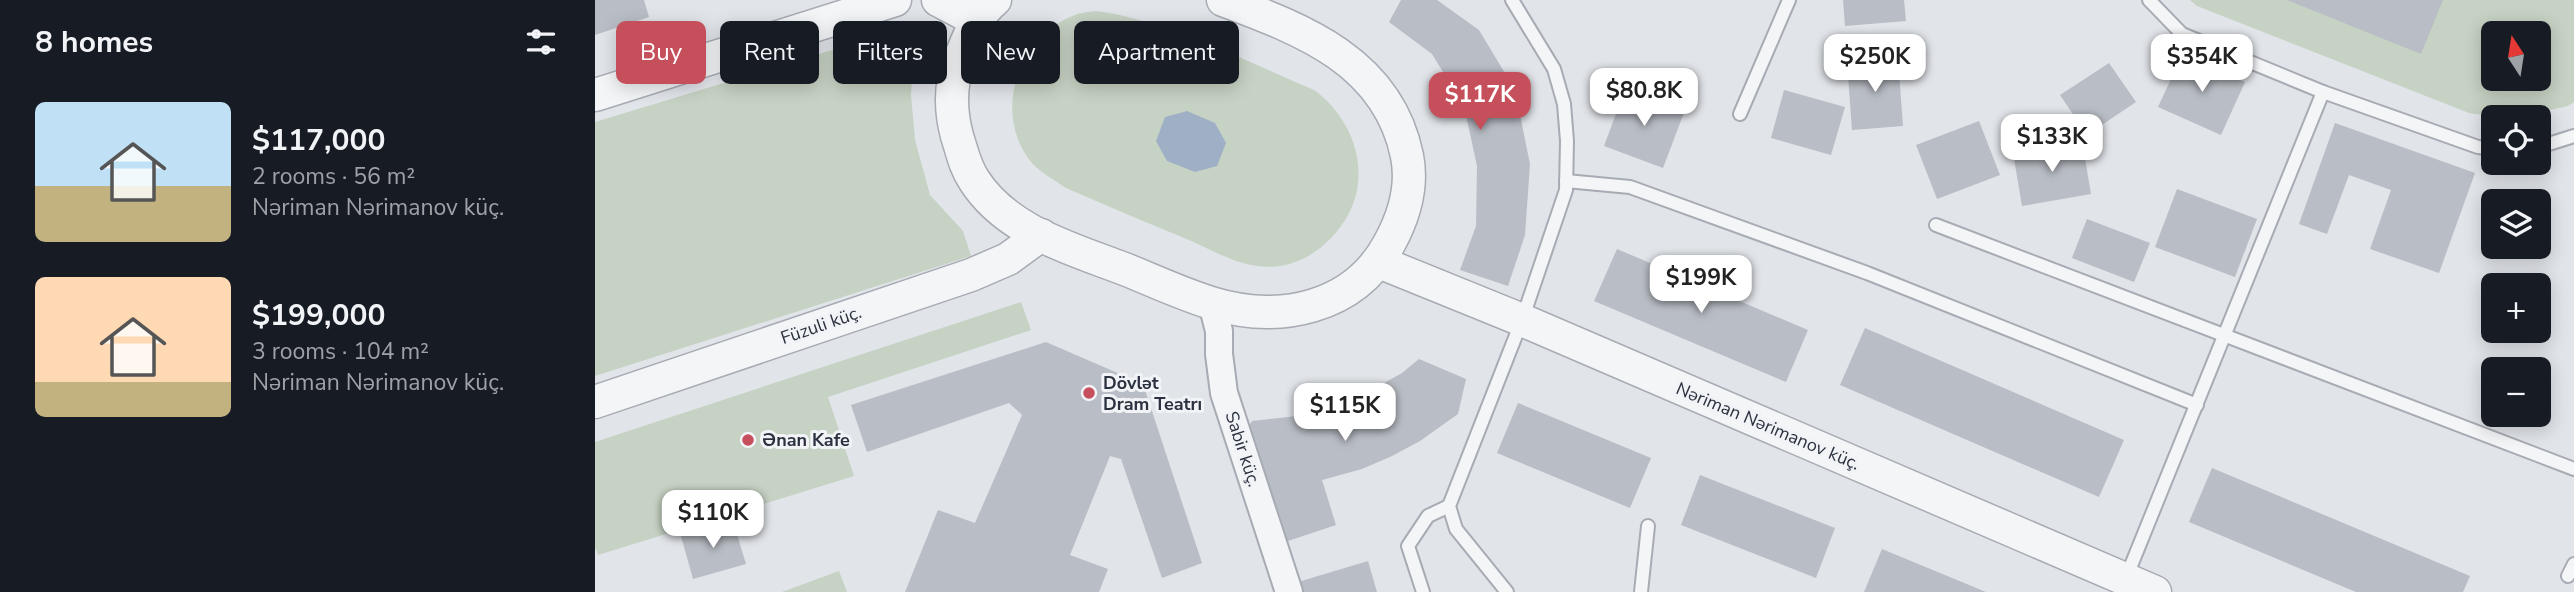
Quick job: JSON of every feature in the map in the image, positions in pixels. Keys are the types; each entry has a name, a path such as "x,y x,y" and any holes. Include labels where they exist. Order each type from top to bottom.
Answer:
{"street":[{"path":"595,95 895,0"},
{"path":"938,0 985,10 955,70 951,93 953,122 965,163 974,181 1012,220 1041,235 1212,303 1245,310 1299,309 1321,304 1343,294 1361,281 1379,262 1392,239 1408,197 1409,165 1402,134 1389,104 1350,61 1319,40 1243,3"},
{"name":"Füzuli küç.","path":"595,401 971,275 1008,260 1041,235"},
{"name":"Nəriman Nərimanov küç.","path":"1379,262 1522,320 2123,586 2155,592"},
{"name":"Sabir küç.","path":"1212,303 1219,331 1224,393 1289,592"}],"lane":[{"path":"1507,592 1456,529 1448,506 1522,320 1566,190 1567,141 1564,104 1554,69 1512,0"},
{"path":"1740,114 1789,0"},
{"path":"2149,0 2182,34 2323,92 2481,147"},
{"path":"2123,586 2323,92"},
{"path":"2551,143 2574,136"},
{"path":"1566,181 1630,187 1867,273 2197,405"},
{"path":"1936,225 2574,469"},
{"path":"1423,592 1408,546 1428,516 1448,506"},
{"path":"1641,592 1648,526"},
{"path":"2568,576 2574,564"}],"green space":[{"path":"2190,0 2574,0 2574,102 2551,110 2551,105 2481,105 2481,114 2469,113 2197,6"},
{"path":"1096,11 1142,21 1074,21 1074,84 1239,84 1239,57 1314,90 1324,98 1348,130 1357,155 1358,169 1353,205 1331,238 1314,252 1295,262 1271,267 1247,264 1066,188 1036,167 1018,139 1013,119 1016,84 1060,84 1060,23 1083,13"},
{"path":"833,50 833,84 912,84 915,140 930,195 963,231 971,256 595,376 595,122 720,84 819,84 819,54"},
{"path":"1021,302 1031,330 828,397 854,476 598,555 595,547 595,442"},
{"path":"839,571 847,592 782,592"}],"water":[{"path":"1187,111 1215,123 1226,143 1217,166 1195,172 1167,161 1156,141 1165,117"}],"building":[{"path":"595,0 644,0 649,17 637,21 616,21 616,28 595,35"},
{"path":"1401,0 1437,0 1479,30 1515,90 1530,164 1525,235 1508,286 1460,270 1476,226 1477,166 1464,106 1432,54 1389,22"},
{"path":"1843,0 1904,0 1906,21 1845,26"},
{"path":"2287,0 2443,0 2421,54"},
{"path":"2183,53 2245,82 2221,135 2158,107"},
{"path":"1898,59 1903,126 1852,130 1847,62"},
{"path":"2109,63 2136,102 2087,135 2060,95"},
{"path":"1626,87 1685,110 1663,168 1604,146"},
{"path":"1784,90 1845,107 1831,155 1771,138"},
{"path":"1979,121 2000,175 1937,199 1916,145"},
{"path":"2335,123 2475,173 2439,273 2370,249 2391,190 2349,175 2327,234 2299,224"},
{"path":"2082,141 2091,194 2022,206 2013,153"},
{"path":"2177,189 2257,219 2235,277 2155,247"},
{"path":"2087,219 2150,243 2134,282 2072,258"},
{"path":"1617,249 1808,330 1786,382 1594,301"},
{"path":"1865,328 2124,440 2099,497 1840,385"},
{"path":"1046,342 1143,384 1202,563 1162,578 1121,459 1110,456 1070,555 1108,569 1099,592 905,592 938,510 975,523 1022,415 1009,403 867,452 851,405"},
{"path":"1419,359 1466,379 1458,414 1420,441 1392,456 1362,469 1322,480 1336,525 1279,544 1244,435 1252,421 1315,414 1350,402 1402,373"},
{"path":"1518,403 1651,458 1630,508 1497,453"},
{"path":"2212,468 2470,576 2463,592 2356,592 2189,522"},
{"path":"1700,475 1835,528 1816,578 1681,525"},
{"path":"733,521 746,564 693,579 681,536"},
{"path":"1882,549 1986,592 1864,592"},
{"path":"1368,561 1377,592 1301,592 1298,582"}],"place":[{"name":"Dövlət Dram Teatrı","path":"1089,393"},
{"name":"Ənan Kafe","path":"748,440"}]}
